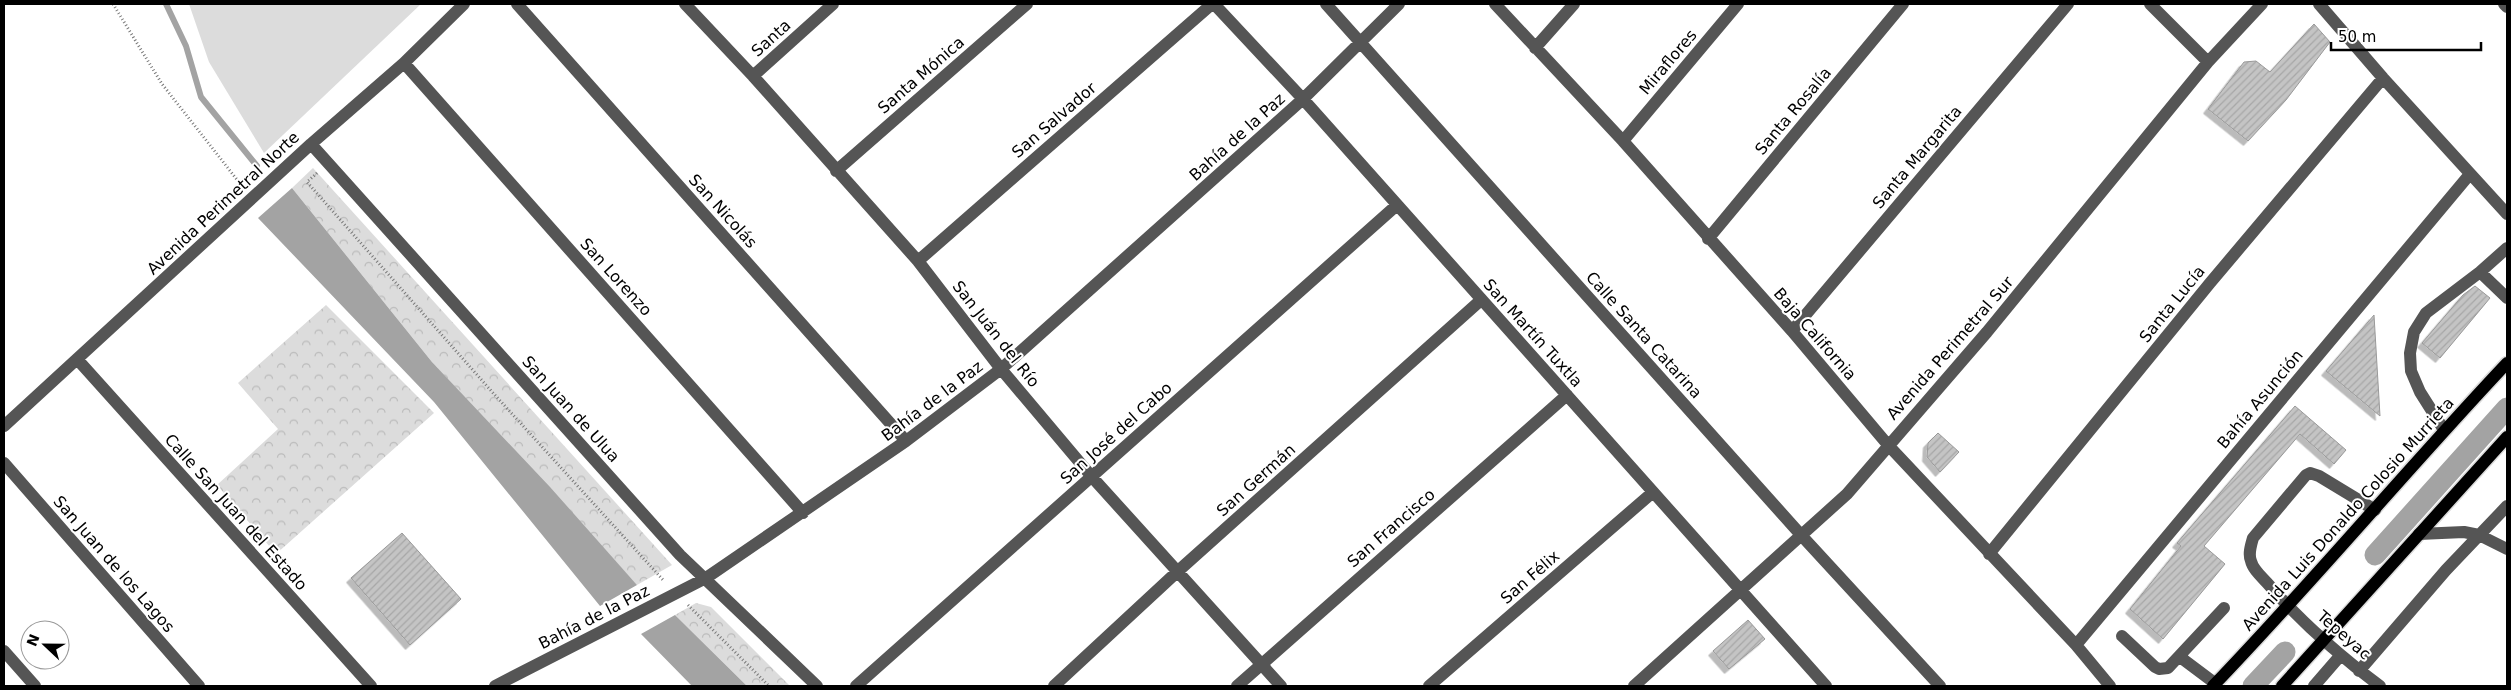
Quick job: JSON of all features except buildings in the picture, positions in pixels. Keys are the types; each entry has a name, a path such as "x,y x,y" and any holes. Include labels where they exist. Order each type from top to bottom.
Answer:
{"main road":[{"name":"Avenida Luis Donaldo Colosio Murrieta","path":"2214,685 2288,607 2444,430 2507,364"},
{"path":"2282,686 2507,437"}],"street":[{"name":"Avenida Perimetral Norte","path":"4,426 310,144 404,63 464,4"},
{"name":"San Nicolás","path":"517,4 906,441"},
{"name":"San Juán del Río","path":"686,4 918,261 1001,369 1092,477 1280,686"},
{"name":"Santa","path":"753,76 834,4"},
{"name":"Santa Mónica","path":"836,171 1027,4"},
{"name":"San Martín Tuxtla","path":"1213,4 1303,99 1652,493 1743,590 1826,686"},
{"name":"San Salvador","path":"918,261 1213,4"},
{"name":"Calle Santa Catarina","path":"1326,4 1801,535 1940,686"},
{"name":"Bahía de la Paz","path":"495,686 706,578 906,441 1001,369 1303,99 1399,4"},
{"name":"Baja California","path":"1495,4 1623,141 1708,239 1792,331 1888,445 2076,645 2110,686"},
{"path":"1535,48 1574,4"},
{"name":"Miraflores","path":"1623,141 1738,4"},
{"name":"Santa Rosalía","path":"1708,239 1903,4"},
{"name":"Santa Margarita","path":"1792,331 2068,4"},
{"path":"2150,4 2208,62"},
{"name":"Avenida Perimetral Sur","path":"1634,686 1848,494 1888,445 1994,324 2208,62 2262,4"},
{"path":"2320,4 2507,214"},
{"path":"2504,4 2507,7"},
{"name":"San Lorenzo","path":"404,63 803,513"},
{"name":"Santa Lucía","path":"1989,554 2210,283 2384,78"},
{"name":"San Juan de Ulua","path":"310,144 680,555 817,686"},
{"name":"Bahía Asunción","path":"2076,645 2470,174"},
{"name":"San José del Cabo","path":"856,686 1397,205"},
{"path":"2444,430 2420,392 2411,371 2410,353 2414,332 2426,313 2480,272 2507,248"},
{"path":"2480,272 2507,298"},
{"name":"San Germán","path":"1054,686 1177,572 1482,300"},
{"name":"Calle San Juan del Estado","path":"77,359 371,686"},
{"name":"San Francisco","path":"1236,686 1567,395"},
{"name":"San Juan de los Lagos","path":"4,463 199,686"},
{"name":"Tepeyac","path":"2375,510 2319,476 2310,473 2306,475 2253,538 2250,561 2288,607 2340,656 2380,686"},
{"name":"San Félix","path":"1429,686 1652,493"},
{"path":"2359,671 2446,570 2507,506"},
{"path":"2419,534 2464,532 2479,535 2507,549"},
{"path":"2122,636 2159,669 2168,668 2224,608"},
{"path":"4,651 36,686"},
{"path":"2314,686 2340,656"},
{"path":"2180,657 2214,685"}],"path":[{"path":"113,4 162,84 252,198"},
{"path":"328,163 307,182 494,394 676,593 768,686"}],"green space":[{"path":"189,4 421,4 264,153 209,62"},
{"path":"313,168 672,565 637,585 432,362 292,188"},
{"path":"326,305 434,413 276,554 217,485 278,429 238,383"},
{"path":"696,603 711,607 790,686 747,686 675,615"}],"shaded area":[{"path":"292,188 432,362 550,487 637,585 600,606 434,402 258,218"},
{"path":"675,615 747,686 692,686 641,634"}],"waterway":[{"path":"166,4 186,46 201,97 257,166"},
{"path":"2375,555 2507,408"},
{"path":"2253,686 2285,652"}]}
